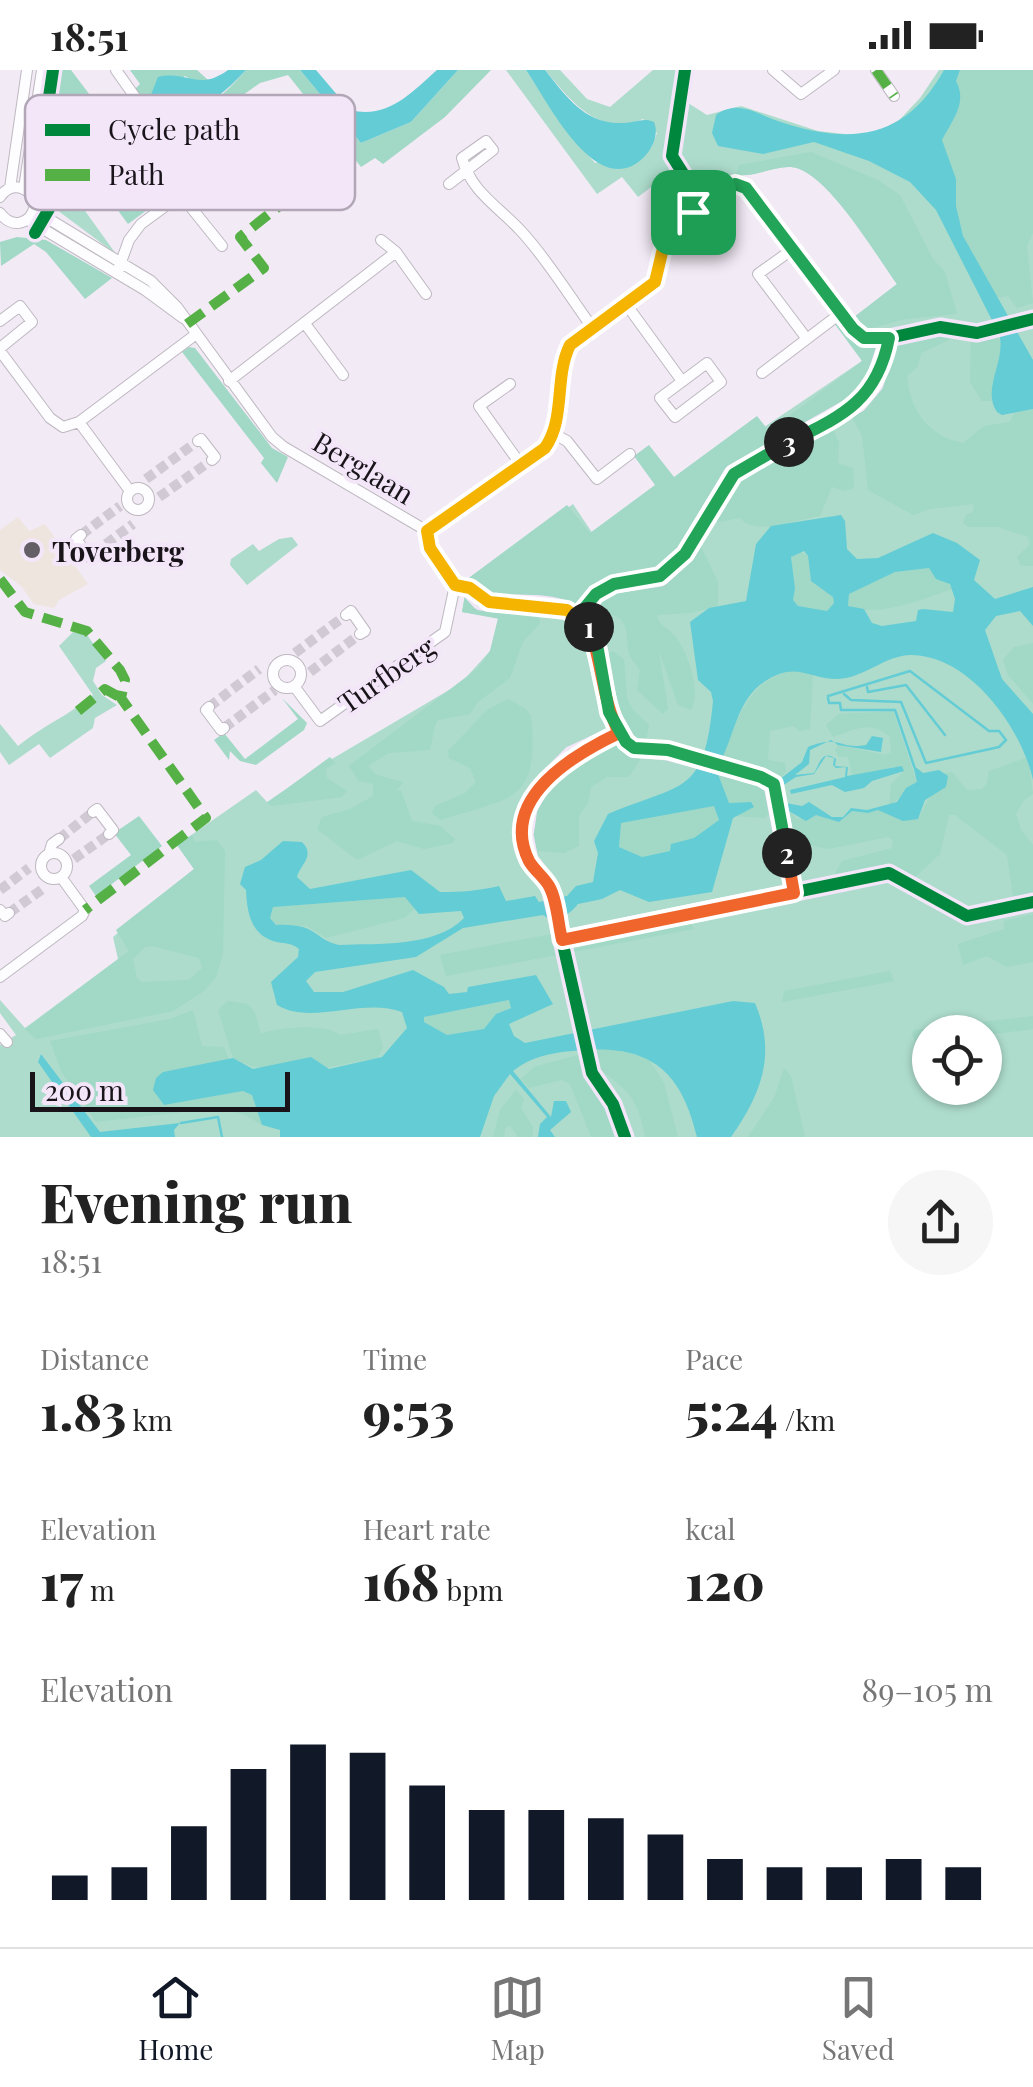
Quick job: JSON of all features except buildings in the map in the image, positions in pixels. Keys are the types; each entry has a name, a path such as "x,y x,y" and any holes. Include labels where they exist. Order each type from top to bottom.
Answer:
{"street":[{"path":"0,197 10,188 28,70"},
{"path":"38,95 42,70"},
{"path":"116,70 133,95"},
{"path":"685,70 672,156 703,205"},
{"path":"773,70 801,94 834,70"},
{"path":"876,70 894,96"},
{"path":"450,184 466,172 490,205 522,232 592,328"},
{"path":"10,188 24,188 25,181"},
{"path":"630,454 597,479 567,441 554,434 564,358 570,345 658,279 668,232 725,189 741,185 864,338 906,334"},
{"path":"2,219 16,224 31,215 32,210"},
{"path":"118,267 141,224 161,210"},
{"path":"194,210 222,246"},
{"name":"Berglaan","path":"31,215 151,282 284,447 409,524 427,531 545,448 554,434"},
{"path":"381,240 396,252 426,294"},
{"path":"794,249 758,274 807,340"},
{"path":"230,380 396,252"},
{"path":"626,304 682,381"},
{"path":"0,321 20,306 32,322 0,349 55,423 63,427 79,422 195,334"},
{"path":"762,373 841,314"},
{"path":"306,325 343,375"},
{"path":"706,362 721,382 675,417 660,398 682,381 706,362"},
{"path":"510,384 478,406 521,465"},
{"path":"79,422 144,510 154,499"},
{"path":"198,441 201,439 215,457 212,460"},
{"path":"133,496 133,524"},
{"name":"Turfberg","path":"302,679 278,688 274,677 279,665 296,664 320,721 445,632 455,585 430,548 427,531"},
{"path":"81,535 76,539 89,556 94,552"},
{"name":"Turfberg","path":"346,615 350,611 365,631 360,634"},
{"path":"260,669 279,665 295,653"},
{"path":"209,707 206,710 221,730 224,728"},
{"path":"94,812 97,809 114,830 109,834"},
{"path":"30,868 45,858 59,838"},
{"path":"0,977 86,910 60,856 45,858"},
{"path":"45,858 44,874 64,870"},
{"path":"44,888 64,870"}],"shaded area":[{"name":"Toverberg","path":"18,517 29,531 45,524 88,584 59,600 54,608 34,604 22,587 0,570 0,530"}],"green space":[{"path":"59,70 71,70 90,95 55,95"},
{"path":"130,70 197,70 208,80 194,81 185,76 161,95 136,95 134,90 140,84"},
{"path":"246,70 300,70 321,95 304,95 288,75 260,83 243,95 221,95"},
{"path":"458,70 491,70 445,117 383,164 375,158 361,167 355,159 355,136 361,143 411,122"},
{"path":"506,70 526,70 559,120 595,163 651,148 657,133 643,119 627,123 599,120 576,104 545,70 560,70 587,99 610,107 653,70 677,70 664,150 670,173 638,197 622,177 597,194"},
{"path":"939,70 1033,70 1033,1137 0,1137 0,1045 16,1035 0,1013 0,1000 25,1028 118,959 113,937 194,869 177,845 256,790 267,802 461,683 490,651 499,619 462,612 466,590 462,583 573,504 597,540 862,361 849,321 897,284 835,198 805,171 784,167 736,175 711,194 699,193 678,160 685,101 707,115 741,106 818,131 853,135 888,132 920,98"},
{"path":"960,70 1033,70 1033,233 1027,246 1033,303 1017,308 1008,296 996,298 963,236 956,206 956,179 942,140 959,104 956,81"},
{"path":"811,152 878,180 900,195 933,259 945,272 957,314 905,319 862,331 849,321 897,284 850,216 805,171 784,167 736,175 739,165"},
{"path":"57,210 84,210 116,254"},
{"path":"118,210 147,210 128,224"},
{"path":"17,237 46,240 112,278 85,299 46,252 34,244 1,266 0,242"},
{"path":"840,321 860,342 884,345 878,371 865,392 847,408 755,454 736,468 717,492 687,547 665,569 649,576 605,582 578,609 484,599 462,583 567,505 590,533 655,485 634,456 649,445 674,477 757,416 769,431 862,361 834,323"},
{"path":"949,331 965,332 921,353 918,366 907,376 912,400 931,428 963,443 984,426 1010,422 1014,413 1033,409 1033,566 1021,566 1017,557 1030,544 1028,537 998,527 969,527 963,523 966,515 973,512 974,504 913,515 868,490 862,436 850,413 874,388 891,343"},
{"path":"998,331 1002,353 991,401 982,401 970,382 971,333"},
{"path":"195,348 272,448 288,457 277,483 261,463 264,458 182,352"},
{"path":"831,424 839,443 838,463 853,468 854,488 845,491 832,487 820,516 766,527 740,518 708,524 742,471"},
{"path":"292,537 298,545 247,585 230,565 231,559 253,544 259,551 279,539"},
{"path":"698,540 718,582 718,606 657,615 683,649 695,693 691,710 678,705 659,651 668,709 663,714 637,690 640,670 630,656 626,629 619,618 602,614 604,627 595,634 583,614 604,592 666,577"},
{"path":"799,551 808,556 810,577 833,597 834,603 827,611 798,606 792,600 795,588 791,557"},
{"path":"929,568 947,580 952,589 886,609 848,606 849,594 895,572"},
{"path":"466,589 486,601 521,606 539,615 540,623 523,642 510,678 478,702 470,714 438,720 429,750 389,753 368,766 377,775 403,782 396,791 401,790 412,821 440,826 455,839 453,843 424,849 397,841 357,860 317,829 322,817 350,809 373,796 373,784 359,781 349,766 478,668 490,651 498,618 462,612"},
{"path":"73,632 87,635 106,661 96,668 93,681 102,695 117,705 95,718 93,728 50,758 39,744 9,765 0,752 0,724 18,746 93,695 59,646"},
{"path":"1033,643 1033,704 1008,675 1003,660 1014,647"},
{"path":"613,651 624,660 627,698 649,725 645,747 624,735 611,710 601,656"},
{"path":"813,672 810,729 800,731 793,726 770,731 768,760 785,763 786,772 775,783 720,762 739,716 756,690 782,674"},
{"path":"282,698 307,723 304,730 256,765 240,761 230,751 229,760 214,740 224,733 245,759 298,719"},
{"path":"508,699 531,716 533,745 525,782 503,800 441,820 432,813 435,806 465,793 476,782 470,768 449,758 448,751 487,710"},
{"path":"893,711 917,782 889,807 891,784 904,771 902,766 852,776 848,757 839,757 835,750 838,745 885,755 891,752 890,737 870,727 833,737 826,725 839,714"},
{"path":"619,738 633,752 644,753 629,777 607,777 591,787 588,803 579,816 579,846 564,853 529,850 533,811 553,779 583,755"},
{"path":"330,757 335,763 326,769 327,778 347,791 342,797 272,806 267,803"},
{"path":"1028,757 1033,794 1016,814 1021,830 1033,845 1033,900 1014,904 1007,855 955,815 949,815 940,854 912,880 890,870 831,881 842,861 892,848 893,840 888,837 829,849 806,845 789,850 793,844 787,811 780,806 789,809 796,819 816,814 839,822 852,811 878,810 903,820 918,819 943,773 952,772 967,790 982,789 989,771"},
{"path":"716,769 760,779 771,786 775,808 764,818 734,816 751,809 750,802 729,803"},
{"path":"714,805 719,820 694,838 672,844 670,851 642,857 619,847 621,823"},
{"path":"139,816 162,846 96,896 89,886 131,855 114,833"},
{"path":"192,835 195,842 217,840 225,851 223,954 216,977 204,991 173,1011 36,1039 25,1029 129,951 116,930 194,869 177,845","holes":["152,946 199,958 202,968 189,980 142,982 137,978 133,959 145,947"]},
{"path":"406,897 415,909 404,918 326,938 307,926 276,925 270,918 273,907"},
{"path":"1033,914 1033,962 1007,967 987,956 963,965 958,944 1004,929 1004,921"},
{"path":"691,918 693,929 568,953 566,943"},
{"path":"557,933 562,954 446,976 440,955"},
{"path":"890,971 894,981 782,1002 784,991"},
{"path":"510,1000 511,1008 496,1014 484,1029 447,1035 424,1022 424,1017"},
{"path":"228,1001 248,1004 261,1034 302,1027 340,1035 378,1029 383,1048 377,1058 322,1068 285,1071 249,1065 233,1058 218,1010"},
{"path":"193,1010 202,1046 224,1047 229,1060 163,1072 164,1105 243,1091 252,1095 262,1125 245,1115 217,1108 96,1122 61,1071 50,1041 170,1019"},
{"path":"1033,1016 1033,1029 1002,1033 1002,1020"},
{"path":"609,1048 648,1058 664,1083 678,1137 645,1137 633,1101 600,1068 590,1049"},
{"path":"585,1053 623,1137 591,1137 570,1084 562,1080 529,1088 521,1079 534,1067"},
{"path":"784,1068 791,1076 805,1137 748,1137 774,1098"},
{"path":"516,1090 524,1099 521,1108 533,1127 532,1137 518,1137 510,1126 505,1128 504,1137 493,1137 500,1110"}],"water":[{"path":"228,70 246,70 219,95 151,95 158,77 201,80"},
{"path":"300,70 316,70 337,95 321,95"},
{"path":"437,70 458,70 411,122 361,143 355,136 355,111 387,108"},
{"path":"526,70 545,70 578,107 598,119 654,122 655,136 650,149 626,168 609,167 592,158 560,123"},
{"path":"944,70 960,70 956,81 959,104 942,140 956,179 956,206 963,236 1033,360 1033,409 1002,415 997,412 992,394 1000,354 999,334 936,210 910,182 869,161 814,142 763,154 718,146 712,133 716,115 731,108 826,133 872,131 911,112"},
{"path":"841,515 847,549 857,559 878,558 933,533 957,543 980,560 974,580 995,599 1033,587 1033,626 1020,611 996,616 985,630 1002,679 1033,714 1033,780 1018,739 990,698 973,681 933,658 902,656 838,679 785,672 754,690 716,769 729,803 751,802 754,807 733,818 712,892 649,902 620,890 578,904 557,919 543,915 463,928 416,957 315,972 306,981 314,992 343,992 413,970 444,987 449,994 536,975 553,1004 509,1024 514,1036 525,1043 733,1001 755,1003 762,1022 765,1057 758,1089 731,1137 697,1137 681,1092 656,1064 620,1051 598,1049 549,1055 513,1071 551,1117 554,1101 566,1101 571,1112 550,1130 555,1137 538,1137 540,1124 547,1117 510,1074 494,1096 480,1137 280,1137 280,1130 262,1125 252,1095 243,1091 164,1105 153,1090 156,1078 163,1072 233,1058 253,1069 311,1057 329,1069 382,1057 407,1028 402,1012 387,1008 306,1013 277,1005 271,982 298,957 299,949 261,935 249,915 246,890 240,884 245,867 261,860 283,841 302,842 306,847 307,856 297,877 310,889 411,870 440,892 499,886 506,901 535,896 539,902 567,896 576,886 593,882 598,853 594,841 608,814 672,789 696,770 709,732 713,701 711,692 698,680 690,622 709,608 746,601 756,544 771,526","holes":["804,551 808,556 811,581 833,597 834,603 827,611 798,606 793,600 791,557","929,568 936,579 950,584 955,599 953,612 923,609 918,610 916,621 882,626 872,623 864,609 848,606 849,594 895,572","714,806 719,820 694,838 671,844 670,851 642,857 619,847 621,823","405,897 419,914 461,911 464,918 452,928 422,939 339,945 300,926 276,925 270,918 273,907","509,1000 511,1008 496,1014 484,1029 447,1035 424,1022 424,1017"]},
{"path":"872,736 883,738 881,752 838,745 834,742 857,746 866,745"},
{"path":"827,742 810,750 809,764 795,775 814,773 826,756 814,774 796,777 782,786 786,803 802,806 809,802 832,817 843,817 851,808 867,810 897,802 906,788 917,782 913,765 923,773 939,770 948,776 946,787 925,800 918,819 903,821 878,810 852,811 839,822 816,815 806,821 780,806 775,783 802,762 808,747"},
{"path":"826,756 831,756 836,759 835,766 848,767 847,776 902,766 904,771 845,792 832,785 791,794 790,790 845,777 846,767 836,768 833,765 834,758"},
{"path":"41,1054 100,1132 180,1123 174,1130 175,1137 91,1137 38,1062"}],"waterway":[{"path":"828,696 910,671 989,731 999,731 1006,740 999,747 926,763 901,702 851,700 844,694"},
{"path":"867,687 868,692 906,685 945,735"},
{"path":"828,698 829,703 840,703 841,710 895,710 914,766"},
{"path":"181,1123 218,1117 222,1137"}],"tunnel":[{"path":"146,479 198,441"},
{"path":"159,497 212,460"},
{"path":"81,535 120,506"},
{"path":"94,553 133,524"},
{"path":"295,653 346,615"},
{"path":"310,672 360,634"},
{"path":"209,707 259,669"},
{"path":"224,728 275,690"},
{"path":"59,839 93,812"},
{"path":"74,859 109,834"},
{"path":"0,890 29,868"},
{"path":"9,913 44,888"}],"marked path":[{"path":"876,70 894,96"},
{"path":"187,324 264,268 240,237 274,210"},
{"path":"0,579 25,612 87,631 120,670 125,680 121,698 206,818 85,910"},
{"path":"78,711 105,689 121,698"}],"cycle path":[{"path":"49,95 53,70"},
{"path":"685,70 672,156 703,205 735,184 747,188 853,329 864,338 889,338 940,327 977,333 1033,319"},
{"path":"35,233 48,210"},
{"path":"578,616 596,594 614,584 660,577 685,554 733,474 858,403 874,384 889,338"},
{"path":"455,585 470,589 481,601 558,608 583,621 598,654 611,715 633,748 668,751 761,777 773,785 794,893"},
{"path":"619,733 572,755 540,787 528,808 524,835 529,860 550,887 592,1073 613,1104 625,1137"},
{"path":"561,940 889,873 967,916 1033,902"}],"place":[{"name":"Toverberg","path":"32,550"}],"route":[{"path":"693,212 668,232 658,279 570,345 564,358 554,434 545,448 427,531 430,548 455,585 470,588 489,602 567,610 588,626 598,650 609,712 619,733 572,756 540,787 528,808 524,835 529,860 550,887 562,940 794,893 774,784 668,750 648,752 626,742 609,712 602,682 598,650 588,626 578,616 596,594 614,584 660,576 685,554 734,474 751,461 858,404 874,384 889,338 864,338 853,329 746,188 735,184 693,212"}]}
